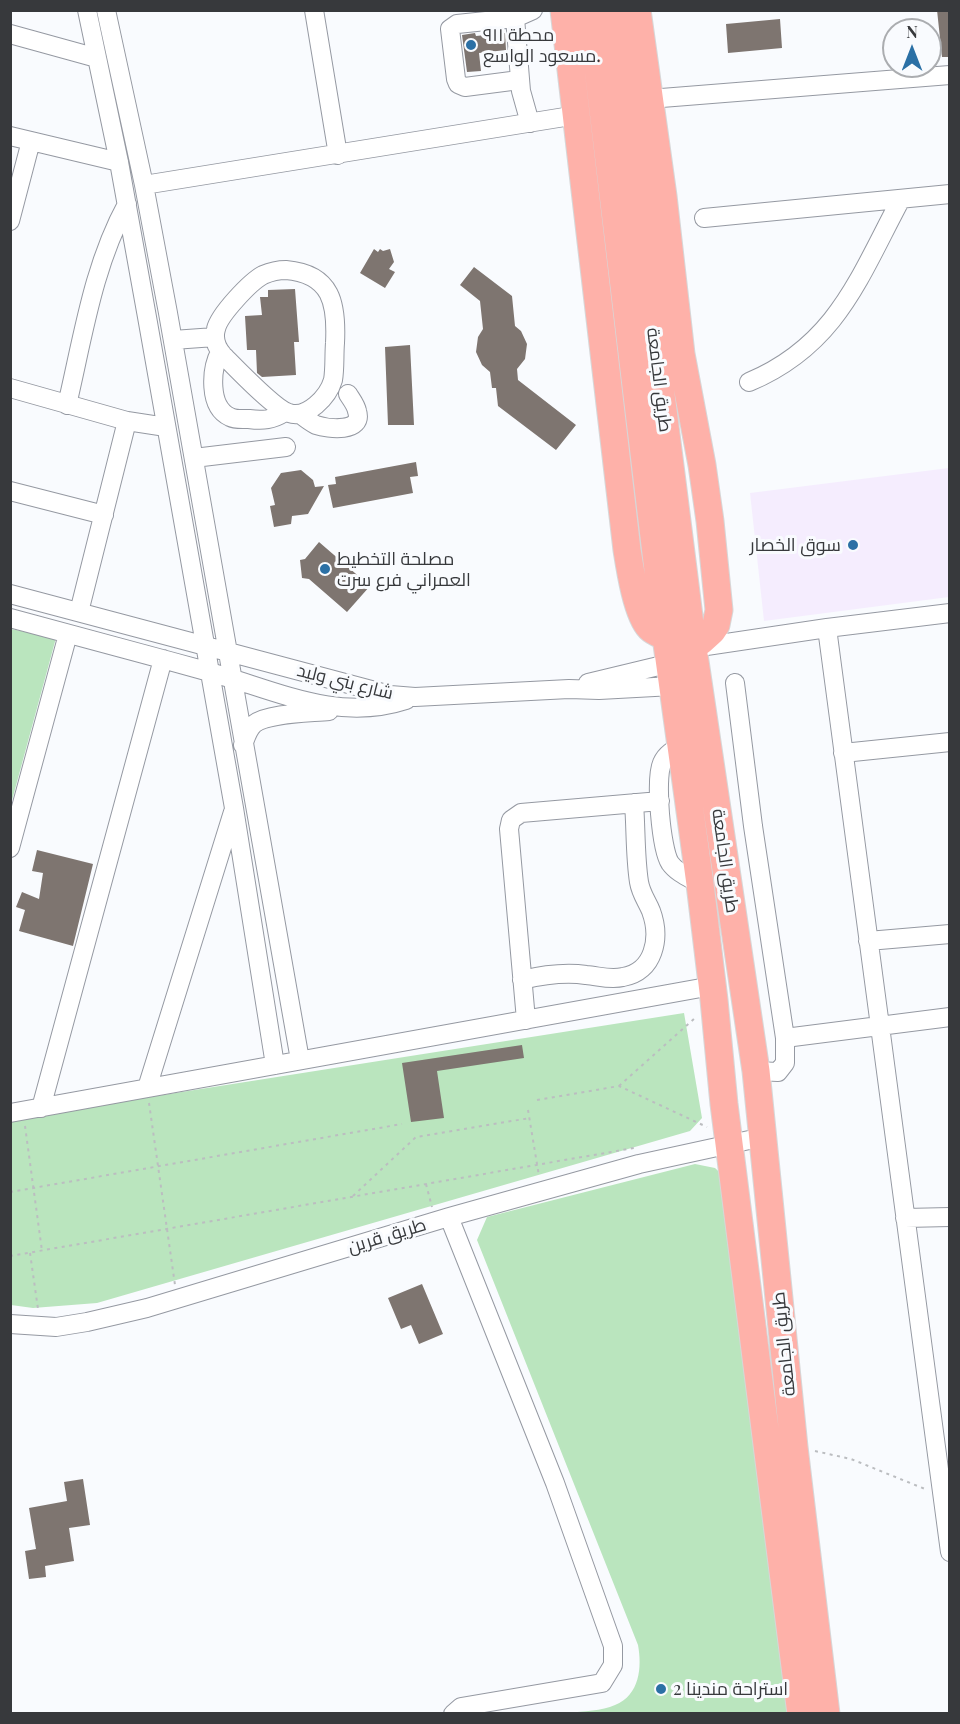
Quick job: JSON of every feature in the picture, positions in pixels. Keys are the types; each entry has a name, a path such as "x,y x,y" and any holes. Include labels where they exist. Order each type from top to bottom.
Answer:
{"highway":[{"path":"564,10 627,550 645,622 678,654"},
{"path":"591,10 678,654"},
{"name":"طريق الجامعة","path":"614,10 678,654 682,746 801,1713"},
{"path":"623,93 632,69 625,10"},
{"path":"637,10 681,354 710,521 719,610 716,625 712,631 701,641 678,654"},
{"name":"طريق الجامعة","path":"678,654 720,830 756,1071 794,1447 826,1713"}],"street":[{"path":"87,10 127,204 165,427 206,646 274,1065"},
{"path":"106,10 144,185 173,340 300,1060"},
{"path":"314,10 338,155"},
{"path":"519,80 465,87 458,84 450,32 453,25 515,18 533,10"},
{"path":"515,18 519,80 530,123"},
{"path":"10,34 98,58"},
{"path":"649,99 950,75"},
{"path":"144,185 577,115"},
{"path":"10,136 119,162"},
{"path":"10,221 31,141"},
{"path":"704,218 950,194"},
{"path":"749,382 790,361 825,330 851,292 901,199"},
{"path":"67,405 101,263 116,223 127,204"},
{"path":"278,270 294,270 308,275 321,284 330,297 335,311 333,375 329,389 314,407 264,421 232,418 225,414 214,393 214,365 218,345 220,320 250,284 263,275 278,270"},
{"path":"147,316 168,313"},
{"path":"173,340 218,345 292,413 318,425 348,427 354,424 358,413 348,394"},
{"path":"10,388 127,421 165,427"},
{"path":"79,612 127,421"},
{"path":"194,458 286,447"},
{"path":"10,491 104,516"},
{"name":"شارع بني وليد","path":"10,594 365,689 415,697"},
{"path":"415,697 568,689 678,654 827,628 950,613"},
{"name":"شارع بني وليد","path":"10,618 210,672 314,704 345,709 370,708 415,697"},
{"path":"827,628 950,1552"},
{"path":"10,848 68,634"},
{"path":"41,1108 163,659"},
{"path":"735,683 753,826 785,1038 785,1063 778,1072 756,1071"},
{"path":"243,745 247,733 254,724 265,718 345,709"},
{"path":"843,753 950,742"},
{"path":"682,746 670,752 661,765 658,781 663,843 666,856 678,872 700,884"},
{"path":"526,1020 509,829 511,820 521,813 660,801"},
{"path":"522,980 542,975 572,974 603,979 621,978 638,974 647,964 655,945 655,927 651,911 642,897 634,803"},
{"path":"147,1088 234,808"},
{"path":"720,830 753,826"},
{"path":"868,941 950,934"},
{"path":"17,1112 526,1020 713,993"},
{"path":"785,1038 950,1017"},
{"name":"طريق قرين","path":"10,1324 56,1327 87,1322 177,1299 442,1219 729,1137 763,1137"},
{"path":"905,1218 950,1218"},
{"path":"442,1219 555,1483 613,1646 613,1665 602,1683 461,1707 453,1713"}],"path":[{"path":"619,1086 713,993"},
{"path":"537,1100 619,1086 729,1137"},
{"path":"147,1088 177,1299"},
{"path":"528,1110 541,1191"},
{"path":"17,1112 33,1188 42,1251"},
{"path":"352,1197 416,1137 530,1118"},
{"path":"10,1192 402,1124"},
{"path":"10,1256 639,1147"},
{"path":"426,1184 442,1219"},
{"path":"30,1253 40,1326"},
{"path":"794,1447 851,1459 918,1485 942,1498"}],"shaded area":[{"name":"سوق الخصار","path":"949,468 949,597 764,621 750,493"}],"green space":[{"path":"11,629 56,638 11,804"},
{"path":"684,1013 702,1118 690,1131 97,1303 33,1308 11,1305 10,1119"},
{"path":"695,1164 715,1168 729,1181 797,1713 569,1713 610,1707 630,1694 639,1671 638,1645 477,1240 487,1217"}],"building":[{"path":"937,10 950,10 950,57 942,57 942,18 938,18"},
{"path":"780,19 782,48 728,53 726,24"},
{"path":"475,33 476,36 505,33 506,50 479,53 481,71 467,72 462,35"},
{"path":"374,249 378,252 380,249 383,251 390,249 394,262 389,269 395,272 385,288 360,273"},
{"path":"474,267 512,296 515,326 521,331 527,344 525,359 517,369 518,380 576,425 556,450 498,406 496,388 492,388 490,372 482,365 476,352 478,337 483,329 480,301 460,285"},
{"path":"295,289 299,342 294,342 296,375 262,377 257,373 256,350 247,350 245,316 262,315 260,297 268,297 268,290"},
{"path":"410,345 414,425 388,425 385,347"},
{"path":"416,462 418,476 410,477 413,493 333,508 328,485 336,484 335,477"},
{"path":"301,470 313,480 315,487 324,486 308,514 292,516 291,524 274,527 270,506 275,505 271,488 281,473"},
{"name":"مصلحة التخطيط العمراني فرع سرت","path":"319,542 370,586 347,612 309,579 302,578 300,560 305,559"},
{"path":"37,850 93,864 73,946 19,931 25,910 16,907 22,892 39,899 43,873 32,871"},
{"path":"522,1045 524,1058 437,1071 444,1118 411,1122 402,1063"},
{"path":"422,1284 443,1334 419,1344 411,1325 401,1329 388,1298"},
{"path":"83,1479 90,1525 69,1528 74,1561 45,1566 46,1577 29,1579 25,1551 36,1549 29,1508 67,1501 64,1482"}],"place":[{"name":"محطة ٩١١ مسعود الواسع.","path":"471,45"},
{"name":"سوق الخصار","path":"853,545"},
{"name":"مصلحة التخطيط العمراني فرع سرت","path":"325,569"},
{"name":"استراحة مندينا 2","path":"661,1689"}]}
